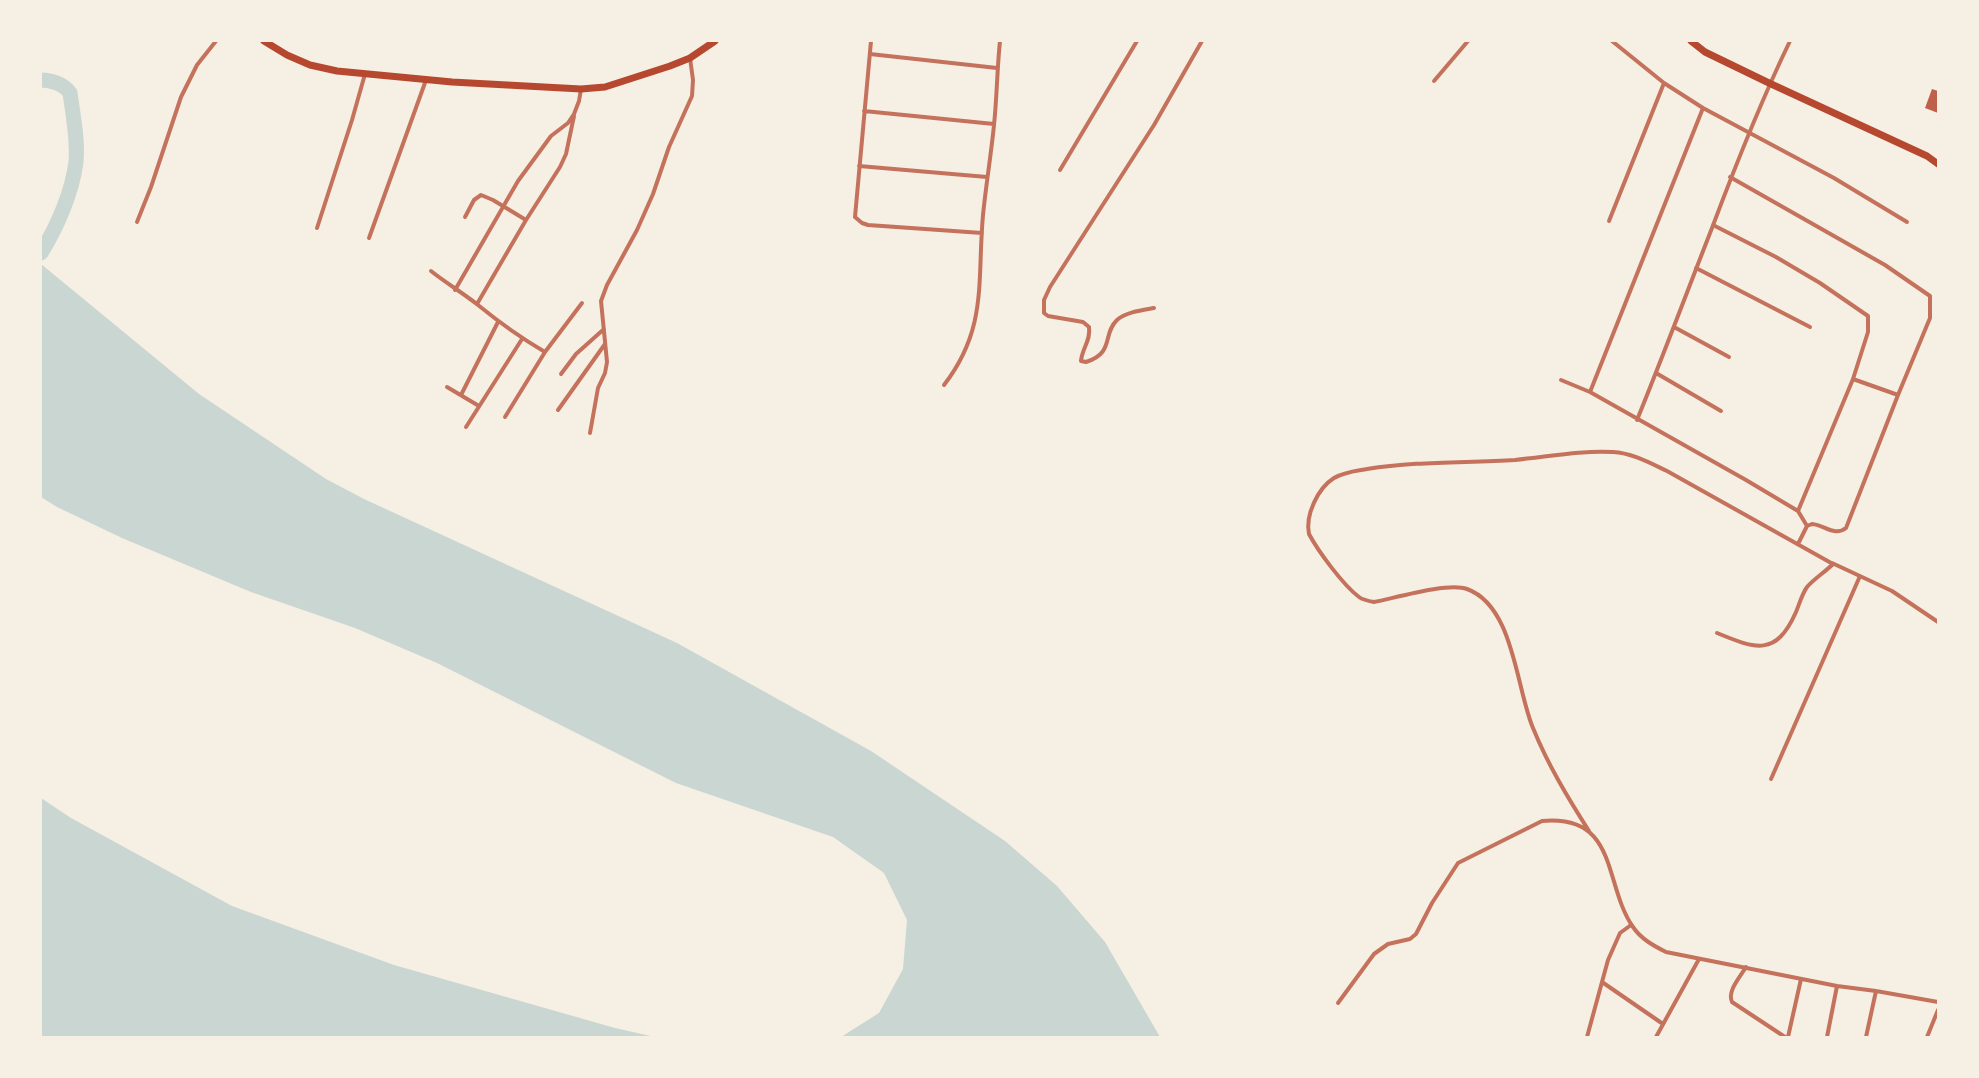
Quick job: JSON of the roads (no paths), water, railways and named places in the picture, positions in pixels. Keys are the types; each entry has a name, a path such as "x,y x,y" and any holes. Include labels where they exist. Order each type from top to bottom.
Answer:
{"highway":[{"path":"264,41 287,55 310,64 337,71 581,89 605,87 690,58 715,41"},
{"path":"1690,41 1705,52 1769,84 1927,156 1938,164"}],"street":[{"path":"137,222 151,187 181,97 196,65 216,41"},
{"path":"872,41 855,217 862,224 982,233"},
{"path":"944,385 961,361 973,330 980,296 982,233 994,124 1000,41"},
{"path":"1060,170 1137,41"},
{"path":"1154,308 1132,313 1117,320 1111,330 1106,349 1096,358 1086,362 1081,361 1081,357 1089,340 1088,327 1083,322 1048,316 1044,309 1044,300 1050,287 1154,125 1202,41"},
{"path":"1434,81 1468,41"},
{"path":"1612,41 1664,83 1703,108 1834,178 1907,222"},
{"path":"1637,420 1748,132 1790,41"},
{"path":"870,54 997,68"},
{"path":"590,433 598,388 607,362 601,301 641,221 669,147 692,96 693,80 690,58"},
{"path":"317,228 365,74"},
{"path":"369,238 426,79"},
{"path":"1609,221 1664,83"},
{"path":"477,304 566,154 581,89"},
{"path":"1590,392 1703,108"},
{"path":"864,111 994,124"},
{"path":"455,290 518,181 551,136 568,123 574,114"},
{"path":"860,166 987,178"},
{"path":"1730,177 1885,265 1930,296 1930,318 1846,528 1843,531 1835,532 1816,524 1808,526 1798,544"},
{"path":"465,217 474,200 481,195 494,200 526,220"},
{"path":"1713,225 1776,256 1868,316 1868,332 1853,379 1798,512"},
{"path":"1696,268 1810,327"},
{"path":"431,271 477,304 498,322 545,352"},
{"path":"505,417 545,352 582,303"},
{"path":"461,395 498,322"},
{"path":"1674,327 1729,357"},
{"path":"561,374 576,354 604,329"},
{"path":"466,428 522,339"},
{"path":"558,410 605,344"},
{"path":"1656,374 1721,411"},
{"path":"1853,379 1898,396"},
{"path":"1561,380 1590,392 1746,480 1798,512 1808,526"},
{"path":"447,387 479,406"},
{"path":"1833,564 1645,461 1616,452 1589,452 1552,457 1481,462 1428,463 1344,473 1326,484 1315,501 1307,527 1308,534 1343,581 1364,600 1374,602 1459,587 1474,592 1486,601 1496,614 1512,653 1532,727 1551,770 1605,856 1614,876 1623,909 1631,925 1637,933 1654,946 1666,952 1699,960 1746,967 1837,986 1876,990 1938,1002"},
{"path":"1833,564 1830,562 1892,591 1938,622"},
{"path":"1717,633 1753,645 1762,646 1773,643 1787,631 1806,588 1833,564"},
{"path":"1771,779 1860,576"},
{"path":"1338,1003 1374,954 1388,944 1407,941 1413,937 1458,863 1542,821 1555,820 1574,824 1589,832"},
{"path":"1587,1037 1614,944 1620,933 1631,925"},
{"path":"1656,1037 1699,960"},
{"path":"1746,967 1732,990 1730,996 1732,1002 1786,1037 1801,979"},
{"path":"1602,982 1663,1024"},
{"path":"1827,1037 1837,986"},
{"path":"1866,1037 1876,990"},
{"path":"1927,1037 1938,1010"}],"waterway":[{"path":"41,80 57,83 70,93 76,145 76,162 71,186 58,221 41,253"}]}
